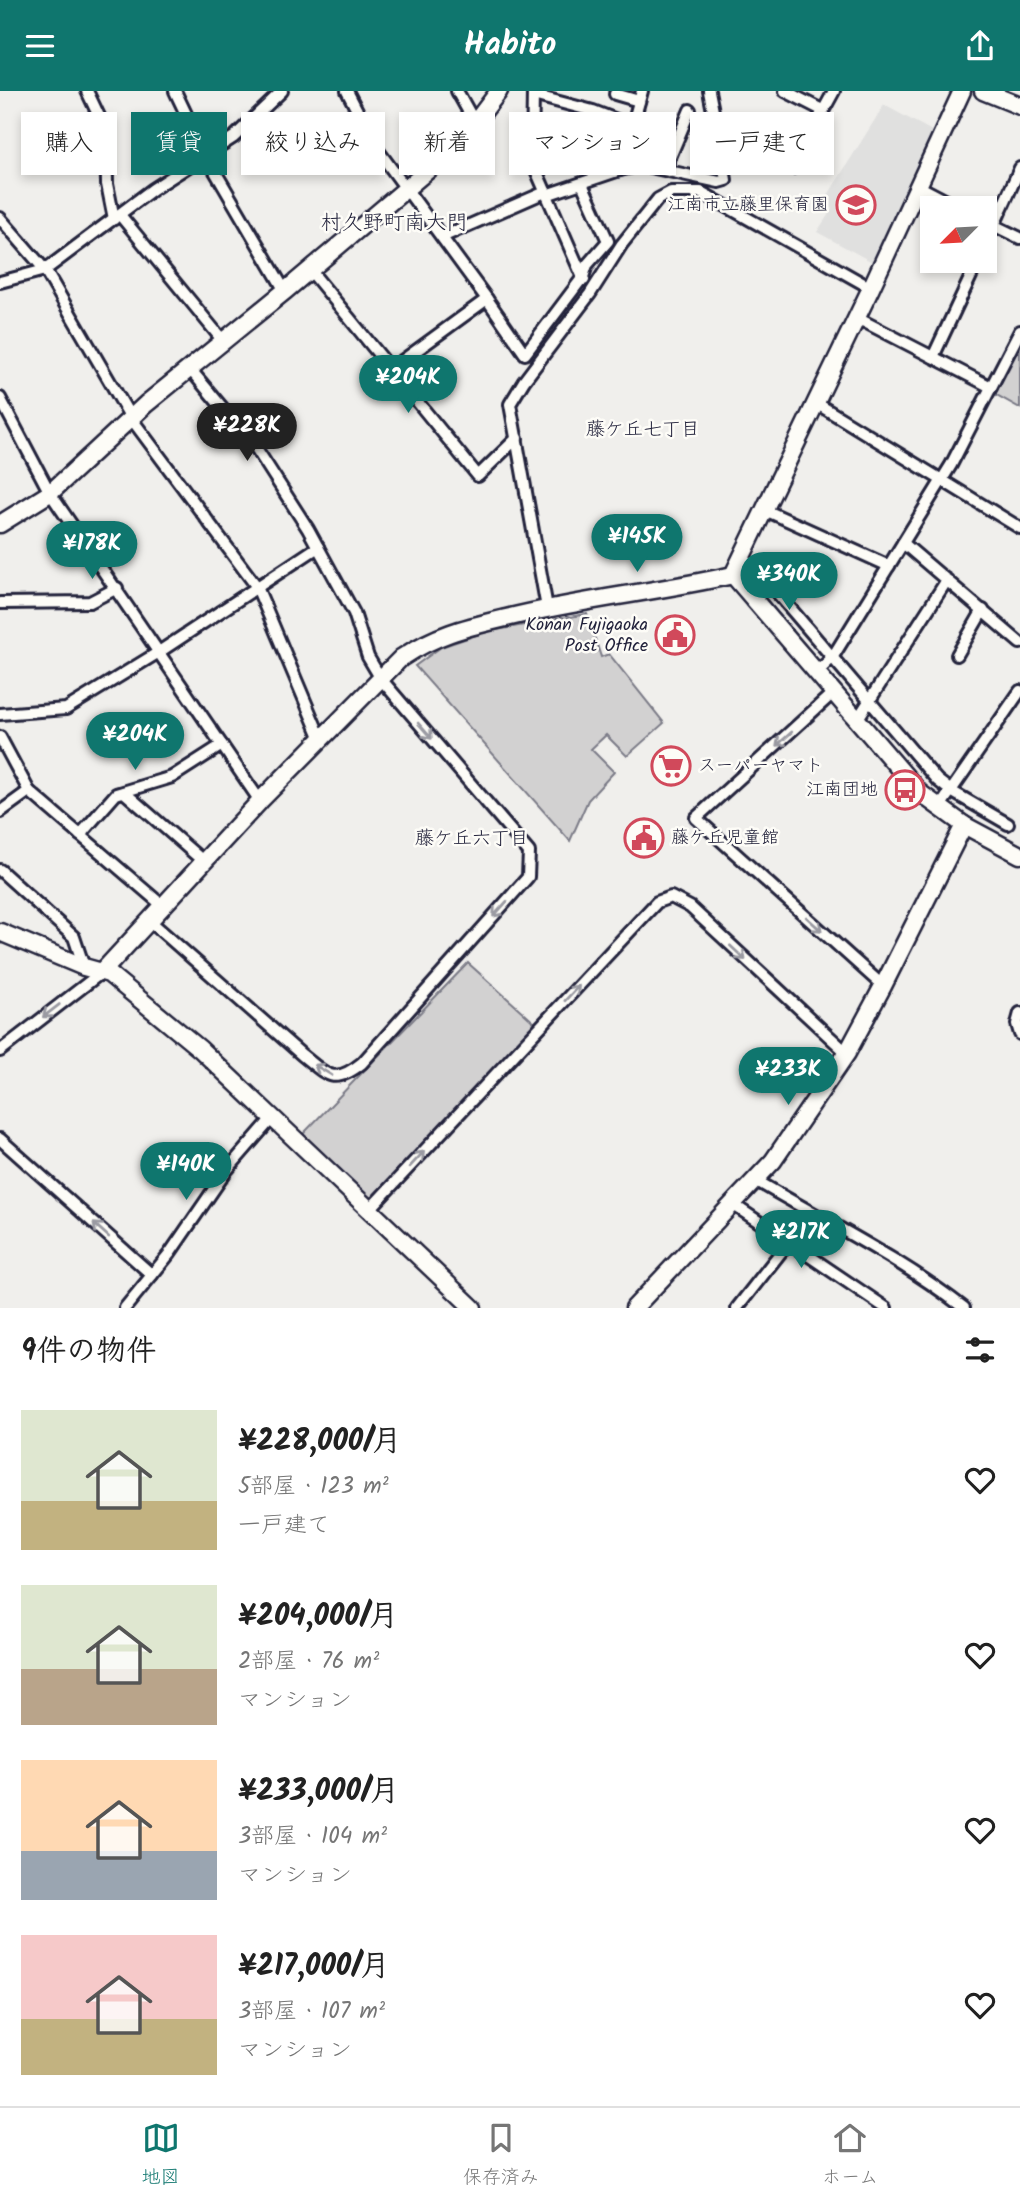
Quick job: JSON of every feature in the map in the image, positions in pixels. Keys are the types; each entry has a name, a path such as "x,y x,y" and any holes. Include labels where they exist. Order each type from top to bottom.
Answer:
{"street":[{"path":"87,91 106,131 107,184 117,217 224,342"},
{"path":"175,91 185,112"},
{"path":"227,142 282,91"},
{"path":"347,91 377,149 525,354 583,277 587,265 608,241 583,186"},
{"path":"457,91 469,112"},
{"path":"483,112 499,91"},
{"path":"709,91 713,112"},
{"path":"785,91 822,110 834,91"},
{"path":"733,575 857,318 962,91"},
{"path":"983,91 1020,106"},
{"path":"590,294 532,161 533,93 596,112"},
{"path":"615,94 640,96"},
{"path":"676,143 690,110"},
{"path":"998,209 1020,168"},
{"path":"676,172 719,182 726,180 725,175"},
{"path":"0,282 44,270 175,175"},
{"path":"217,175 285,291"},
{"path":"0,524 50,492 131,418 422,175"},
{"path":"442,237 546,193 604,175"},
{"path":"918,186 937,196"},
{"path":"547,608 510,404 524,381 590,294 622,244 657,199 671,192 701,192 871,288"},
{"path":"0,218 44,270 131,418 257,587 321,739"},
{"path":"998,228 1020,238"},
{"path":"310,270 478,476 517,438"},
{"path":"933,357 972,273"},
{"path":"391,369 487,299"},
{"path":"857,318 991,387"},
{"path":"826,664 942,481 1020,331"},
{"path":"150,921 325,1074 348,1074 362,1063 528,877 530,862 529,852 381,679 368,657 354,613 318,547 256,448 190,369"},
{"path":"0,398 50,492 260,801"},
{"path":"816,403 1020,528"},
{"path":"765,510 888,566"},
{"path":"903,543 1020,643"},
{"path":"0,714 66,709 159,652 318,547"},
{"path":"742,558 755,568 826,664 864,709 905,778 1009,824"},
{"path":"0,1051 102,972 260,801 401,658 425,642 446,633 547,608 733,575"},
{"path":"733,575 826,664 834,692 864,709"},
{"path":"864,709 947,580"},
{"path":"0,603 90,602 117,589"},
{"path":"957,655 983,610"},
{"path":"946,798 1020,691"},
{"path":"834,692 696,818 883,986"},
{"path":"0,737 29,791 163,906"},
{"path":"80,835 116,794 172,777 222,745"},
{"path":"0,812 29,791"},
{"path":"124,792 204,862"},
{"path":"946,798 964,825 1020,855"},
{"path":"634,1308 757,1181 847,1053 964,825"},
{"path":"0,870 74,937 84,967"},
{"path":"370,1209 657,902 671,897 690,907 847,1053"},
{"path":"1,934 84,967 109,974 200,1049 473,1308"},
{"path":"1020,1013 1017,1024 1020,1034"},
{"path":"125,1308 170,1253 227,1170 273,1117"},
{"path":"0,1139 152,1275"},
{"path":"757,1181 854,1235 944,1292 964,1308"},
{"path":"734,1205 881,1307"},
{"path":"737,1308 788,1243"}],"shaded area":[{"path":"884,105 934,132 874,263 817,232 832,209 823,203"},
{"path":"1020,343 1020,408 995,394"},
{"path":"587,614 601,657 609,654 664,723 627,756 606,735 591,749 614,772 588,800 570,841 415,666 441,647 485,632"},
{"path":"468,963 536,1024 369,1204 302,1135"}],"place":[{"name":"江南市立藤里保育園","path":"856,205"},
{"name":"Konan Fujigaoka Post Office","path":"675,635"},
{"name":"スーパーヤマト","path":"671,766"},
{"name":"江南団地","path":"905,790"},
{"name":"藤ケ丘児童館","path":"644,838"}],"district":[{"name":"村久野町南大門","path":"394,223"},
{"name":"藤ケ丘七丁目","path":"643,430"},
{"name":"藤ケ丘六丁目","path":"472,839"}]}
